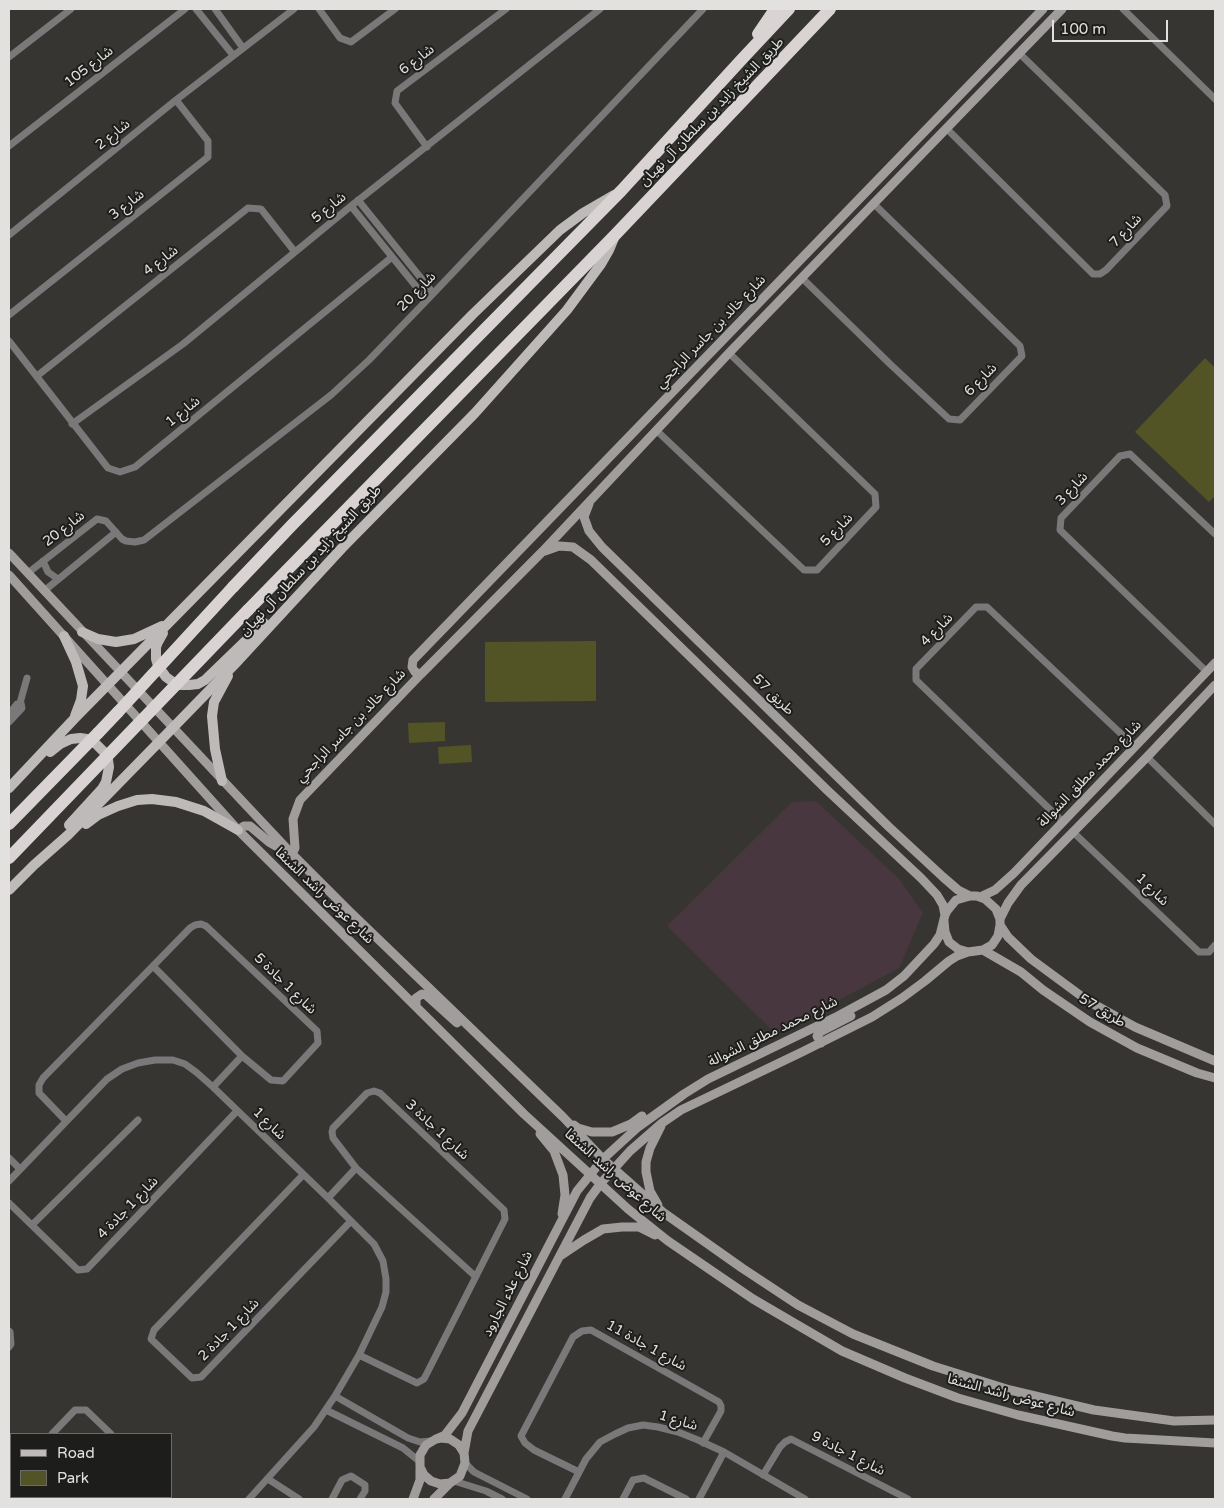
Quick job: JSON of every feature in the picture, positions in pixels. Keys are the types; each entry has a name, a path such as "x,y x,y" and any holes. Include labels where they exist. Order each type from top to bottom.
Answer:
{"highway":[{"path":"743,58 775,9"},
{"name":"طريق الشيخ زايد بن سلطان آل نهيان","path":"9,824 118,712 232,587 621,191 789,9"},
{"name":"طريق الشيخ زايد بن سلطان آل نهيان","path":"9,858 248,610 615,235 830,9"}],"main road":[{"name":"طريق الشيخ زايد بن سلطان آل نهيان","path":"9,790 74,719 466,321 560,230 590,209 621,191"},
{"name":"طريق الشيخ زايد بن سلطان آل نهيان","path":"9,890 68,835 173,728 342,548 475,413 567,310 601,264 615,235"},
{"path":"286,504 161,636 156,647 156,660 166,677 181,684 189,685 198,684 205,680 342,548"},
{"path":"82,632 98,639 116,642 134,639 169,622"},
{"path":"64,636 76,662 83,686 81,700 74,719"},
{"path":"222,781 215,749 212,716 214,702 234,665"},
{"path":"9,790 54,748 71,739 87,740 96,744 104,752 108,760 108,775 102,789 34,865"},
{"path":"68,835 118,806 137,800 152,799 176,802 204,811 238,830"}],"street":[{"path":"9,57 71,9"},
{"name":"شارع 105","path":"9,146 184,9"},
{"path":"196,9 234,56"},
{"path":"215,9 243,48"},
{"name":"شارع 2","path":"9,235 176,100 294,9"},
{"path":"319,9 340,38 351,42 395,9"},
{"name":"شارع 6","path":"427,147 394,103 397,91 506,9"},
{"name":"شارع 5","path":"72,424 183,344 350,206 600,9"},
{"name":"شارع 20","path":"28,573 97,519 106,521 122,539 130,542 140,542 331,395 369,360 434,293 703,9"},
{"name":"شارع خالد بن جاسر الراجحي","path":"421,674 413,669 412,660 1043,9"},
{"name":"شارع خالد بن جاسر الراجحي","path":"292,854 295,848 292,819 300,800 542,552 656,430 1062,9"},
{"path":"1123,9 1215,99"},
{"name":"شارع 7","path":"947,129 1093,274 1100,274 1106,270 1167,206 1164,195 1019,53"},
{"name":"شارع 3","path":"9,315 208,157 208,141 176,100"},
{"path":"910,146 911,154 919,157"},
{"path":"892,164 896,165 903,174"},
{"path":"358,200 434,293"},
{"name":"شارع 6","path":"802,278 949,419 960,420 1022,356 1020,346 874,204"},
{"path":"350,206 427,300"},
{"name":"شارع 4","path":"37,376 248,208 261,209 294,252"},
{"name":"شارع 1","path":"9,341 108,468 120,472 135,467 392,257"},
{"name":"شارع 5","path":"656,430 804,570 816,570 843,542 876,507 874,494 730,353"},
{"name":"شارع 3","path":"1207,672 1060,530 1061,518 1120,456 1130,454 1215,534"},
{"name":"طريق 57","path":"592,498 584,517 589,532 602,548 889,827 942,877 958,890 970,896"},
{"path":"44,591 116,532"},
{"path":"542,552 559,546 572,547 591,560 814,778 937,895 942,905 945,932 950,942 958,949 968,952"},
{"path":"591,560 591,551 598,547 602,548"},
{"name":"شارع عوض راشد الشنفا","path":"9,553 284,846 563,1117 603,1159 664,1214 798,1305 853,1334 933,1366 1010,1390 1094,1410 1174,1421 1215,1420"},
{"path":"43,561 48,572 58,579"},
{"name":"شارع عوض راشد الشنفا","path":"9,575 238,830 524,1114 628,1209 668,1241 753,1299 842,1351 949,1395 1018,1415 1112,1436 1215,1443"},
{"name":"شارع 4","path":"1064,822 916,680 916,669 976,607 987,607 1135,747"},
{"name":"شارع محمد مطلق الشوالة","path":"980,897 995,890 1014,873 1215,663"},
{"path":"9,722 22,707 20,702 26,678"},
{"name":"شارع محمد مطلق الشوالة","path":"1000,922 1008,903 1021,885 1215,685"},
{"path":"9,714 16,704 20,702"},
{"path":"1147,757 1215,824"},
{"path":"238,830 244,826 250,826 269,842 276,846 284,846"},
{"path":"878,838 888,834 889,827"},
{"name":"شارع 1","path":"1073,832 1199,952 1209,952 1215,945"},
{"path":"891,850 892,843 901,838"},
{"path":"613,1168 662,1124 682,1110 863,1022 902,998 957,956 982,950 995,940 1000,922 993,905 980,897 970,896 961,898 953,903 944,918"},
{"name":"شارع محمد مطلق الشوالة","path":"603,1159 638,1127 684,1094 886,990 904,976 934,944 940,934 944,918"},
{"name":"طريق 57","path":"1000,922 1008,937 1017,946 1088,1001 1112,1016 1215,1062"},
{"name":"شارع 1 جادة 5","path":"66,1121 39,1093 39,1084 43,1078 190,928 195,925 201,924 206,926 317,1031 318,1043 282,1081 271,1080 242,1056 153,966"},
{"name":"طريق 57","path":"982,950 1021,972 1043,990 1090,1022 1137,1048 1197,1073 1215,1078"},
{"path":"821,1043 817,1036 820,1032 878,1002 886,990"},
{"path":"416,1005 416,998 422,994 426,995 496,1057 504,1060"},
{"path":"1137,1048 1143,1040 1144,1031"},
{"path":"213,1087 242,1056"},
{"name":"شارع 1","path":"9,1181 107,1079 122,1069 138,1063 155,1060 173,1060 185,1064 213,1087 374,1244 384,1261 386,1292 382,1307 359,1355 314,1427 249,1499"},
{"name":"شارع 1 جادة 3","path":"359,1355 417,1383 424,1380 505,1219 504,1210 380,1093 374,1091 367,1093 333,1128 333,1138 356,1168 475,1276"},
{"path":"563,1117 578,1128 598,1133 612,1132 631,1124 663,1102 684,1094"},
{"name":"شارع 1 جادة 4","path":"9,1203 78,1270 87,1269 238,1111"},
{"path":"524,1114 554,1151 560,1164 565,1195 560,1222"},
{"path":"32,1226 138,1120"},
{"path":"662,1124 650,1148 646,1172 650,1191 664,1214"},
{"path":"9,1158 20,1169"},
{"name":"شارع علاء الجارود","path":"434,1440 446,1435 462,1413 577,1191 603,1159"},
{"path":"328,1198 356,1168"},
{"name":"شارع علاء الجارود","path":"464,1453 468,1431 558,1258 590,1198 613,1168"},
{"name":"شارع 1 جادة 2","path":"303,1175 154,1330 151,1339 192,1378 201,1378 351,1221"},
{"path":"558,1258 603,1229 638,1227 668,1241"},
{"name":"شارع 1 جادة 11","path":"579,1472 534,1450 525,1443 522,1436 573,1337 582,1331 591,1330 719,1402 721,1411 704,1442"},
{"path":"9,1331 11,1344 9,1347"},
{"path":"335,1396 408,1438 420,1442 441,1438 450,1439 459,1445 464,1453 466,1463 463,1472 434,1499"},
{"path":"53,1433 75,1410 86,1410 110,1433"},
{"path":"326,1410 403,1448 420,1464 424,1475 431,1481 440,1484 452,1482 486,1491 502,1499"},
{"name":"شارع 1","path":"565,1499 586,1459 600,1442 628,1428 643,1425 678,1432 704,1442 802,1498"},
{"name":"شارع 1 جادة 9","path":"763,1475 780,1447 791,1439 908,1499"},
{"path":"413,1499 420,1480 422,1450 434,1440"},
{"path":"699,1499 724,1452"},
{"path":"466,1463 474,1472 527,1499"},
{"path":"332,1499 342,1480 351,1476 365,1485 365,1491 360,1499"},
{"path":"623,1499 633,1480 644,1478 686,1499"},
{"path":"268,1479 299,1499"}],"shaded area":[{"path":"816,801 900,880 923,913 899,968 776,1034 667,926 792,802"}],"green space":[{"path":"1205,358 1215,368 1215,496 1209,502 1135,432"},
{"path":"596,641 596,701 485,702 485,642"},
{"path":"445,722 445,741 409,743 408,723"},
{"path":"471,745 472,762 439,764 438,747"}]}
